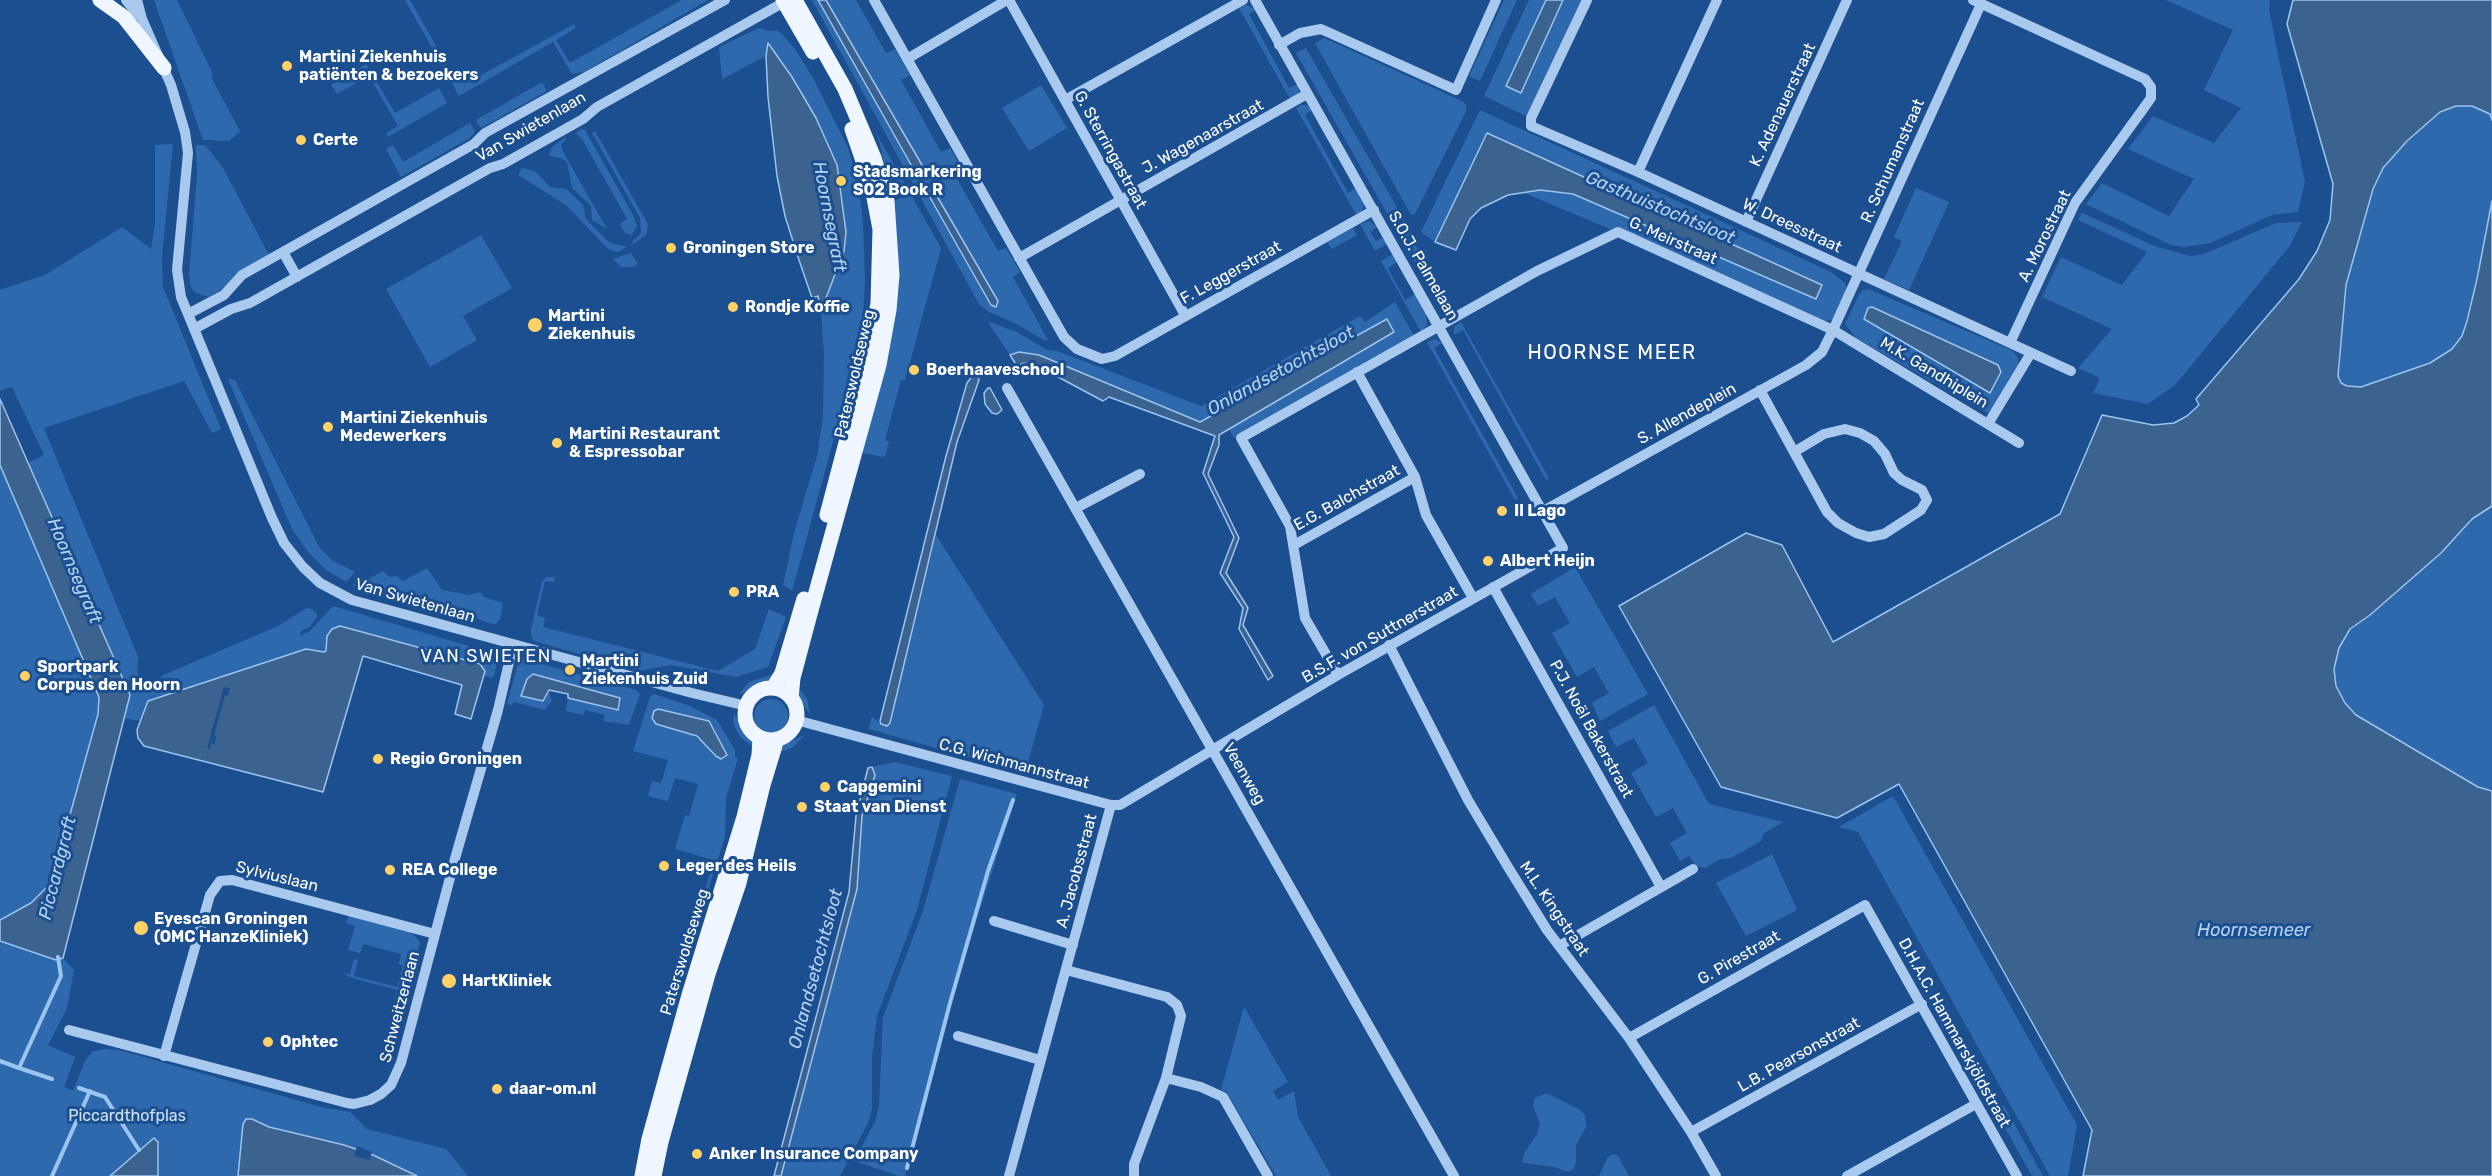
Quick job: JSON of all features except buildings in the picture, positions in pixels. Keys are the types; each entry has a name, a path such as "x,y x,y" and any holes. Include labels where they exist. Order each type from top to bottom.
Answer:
{"main road":[{"path":"100,0 124,17 164,68"},
{"name":"Paterswoldseweg","path":"773,688 782,673 812,572 868,359 879,303 881,264 876,207 857,141 835,92 787,1"},
{"name":"Paterswoldseweg","path":"787,1 845,89 874,158 887,201 892,275 889,310 879,365 793,678 791,698"},
{"path":"773,688 791,698 796,708 796,720 788,734 777,739 760,738 748,726 745,715 747,706 758,692 773,688"},
{"name":"Paterswoldseweg","path":"642,1176 652,1129 696,971 744,817 759,755 760,738"},
{"name":"Paterswoldseweg","path":"654,1176 661,1142 703,991 739,883 777,739"}],"street":[{"name":"Van Swietenlaan","path":"126,0 142,19"},
{"name":"Van Swietenlaan","path":"137,0 142,19 164,68 180,112 188,153 177,270 181,297 247,462 284,543 303,567 336,593 369,605 747,706"},
{"name":"Van Swietenlaan","path":"188,314 224,295 238,278 474,144 485,133 725,0"},
{"path":"874,0 1019,258"},
{"path":"907,59 1008,0"},
{"name":"G. Sterringastraat","path":"1008,0 1185,315"},
{"path":"1065,100 1243,0"},
{"name":"S.O.J. Palmelaan","path":"1255,0 1563,548"},
{"path":"1279,45 1300,33 1321,29 1456,90 1496,0"},
{"name":"W. Dreesstraat","path":"1587,0 1531,118 1532,126 1638,172 2071,371"},
{"path":"1638,172 1717,0"},
{"name":"K. Adenauerstraat","path":"1746,222 1847,0"},
{"name":"Van Swietenlaan","path":"194,329 231,309 250,303 490,168 503,164 555,135 621,93 787,1"},
{"name":"A. Morostraat","path":"1977,2 2145,79 2151,87 2151,98 2075,203 2010,343"},
{"name":"R. Schumanstraat","path":"1833,330 1977,2"},
{"name":"J. Wagenaarstraat","path":"1019,258 1307,94"},
{"name":"F. Leggerstraat","path":"1019,258 1069,344 1102,359 1115,356 1374,210"},
{"name":"G. Meirstraat","path":"1440,326 1537,272 1618,232 1833,330"},
{"path":"283,252 297,277"},
{"name":"E.G. Balchstraat","path":"1338,675 1305,618 1290,526 1241,438 1440,326"},
{"name":"S. Allendeplein","path":"1543,511 1806,365 1822,352 1833,330"},
{"name":"M.K. Gandhiplein","path":"1833,330 2019,443"},
{"path":"1988,424 2031,353"},
{"name":"E.G. Balchstraat","path":"1357,372 1415,477 1426,515 1473,598"},
{"name":"Veenweg","path":"1007,388 1454,1176"},
{"path":"1760,390 1794,452 1827,512 1838,523 1869,537 1884,534 1921,510 1927,500 1922,490 1902,480 1894,473 1885,454 1874,441 1860,433 1845,429 1824,434 1794,452"},
{"path":"1076,508 1140,474"},
{"name":"E.G. Balchstraat","path":"1294,545 1415,477"},
{"name":"B.S.F. von Suttnerstraat","path":"1213,750 1389,645 1563,548"},
{"name":"P.J. Noël Bakerstraat","path":"1493,587 1661,887"},
{"name":"Schweitzerlaan","path":"69,1030 347,1103 354,1104 370,1100 381,1094 396,1075 498,710 513,645"},
{"name":"M.L. Kingstraat","path":"1389,645 1468,800 1547,930 1629,1038 1691,1132 1716,1176"},
{"name":"C.G. Wichmannstraat","path":"796,720 1111,805"},
{"path":"1111,805 1124,803 1213,750"},
{"name":"A. Jacobsstraat","path":"1009,1176 1111,805"},
{"path":"1559,946 1693,869"},
{"name":"Sylviuslaan","path":"164,1056 210,895 220,881 232,880 435,934"},
{"name":"D.H.A.C. Hammarskjöldstraat","path":"1864,905 1922,1004 2017,1176"},
{"name":"G. Pirestraat","path":"1629,1038 1864,905"},
{"name":"A. Jacobsstraat","path":"994,921 1073,945"},
{"path":"1066,970 1167,997 1177,1005 1181,1016 1166,1078 1134,1164 1134,1176"},
{"name":"L.B. Pearsonstraat","path":"1691,1132 1922,1004"},
{"path":"958,1036 1040,1060"},
{"path":"1166,1078 1201,1087 1222,1097 1268,1176"},
{"path":"1847,1176 1976,1104"}],"green space":[{"path":"154,0 177,0 213,74 211,77 240,131 229,141 203,140"},
{"path":"405,0 410,0 453,76 466,72 472,80 574,24 576,28 556,40 570,63 682,0 708,0 584,72 572,74 553,42 459,96"},
{"path":"812,0 818,0 913,169 921,165 826,0 856,0 886,53 895,49 910,75 901,80 941,152 950,148 965,174 957,179 998,251 1006,248 1020,272 1013,277 1048,340 989,312 979,304"},
{"path":"1504,0 1517,0 1480,81 1469,76"},
{"path":"1529,0 1546,0 1507,86 1520,93 1563,0 1582,0 1528,117 1484,96"},
{"path":"2166,0 2270,0 2269,9 2305,182 2298,212 2272,215 2210,243 2184,247 2171,245 2086,204 2102,183 2169,216 2194,179 2128,149 2153,116 2214,143 2241,108 2204,90 2233,30"},
{"path":"1246,5 1256,10 1249,14 1289,88 1298,84 1299,92 1290,99 1239,8"},
{"path":"759,28 769,31 777,30 782,34 795,49 813,78 848,148 858,183 863,222 865,279 863,316 856,358 792,591 783,585 794,533 817,456 823,418 824,355 821,311 844,251 846,232 837,165 816,118 792,77 768,43 766,56 722,79 719,47"},
{"path":"1324,38 1462,101 1466,105 1466,111 1415,214 1411,215 1315,43"},
{"path":"1306,48 1455,314 1447,319 1296,53"},
{"path":"366,64 395,113 439,88 447,103 388,137 386,133 398,126 369,76 337,94 331,84"},
{"path":"542,82 547,91 481,128 476,120"},
{"path":"1041,85 1067,128 1029,151 1002,108"},
{"path":"1306,105 1312,110 1305,115 1348,193 1356,188 1364,205 1357,216 1296,108"},
{"path":"2456,106 2472,106 2490,114 2492,120 2492,201 2477,279 2462,336 2452,349 2430,363 2361,387 2347,386 2341,383 2338,376 2346,285 2373,189 2383,168 2407,141 2440,112"},
{"path":"1480,110 1831,272 1845,283 1847,289 1832,320 1823,321 1615,228 1610,229 1522,192 1540,190 1573,194 1816,299 1822,285 1488,133 1435,242 1421,232"},
{"path":"470,123 475,132 470,138 401,177 386,149 393,145 403,162"},
{"path":"582,129 585,130 632,213 637,226 632,235 625,233 620,224 627,219 582,139 576,133 571,135"},
{"path":"595,131 648,224 646,235 633,244 632,242 641,233 640,218 592,133"},
{"path":"876,133 905,184 890,192 880,144"},
{"path":"566,137 561,144 562,150 607,229 592,220 591,206 572,188 567,162 561,158 549,156 552,147"},
{"path":"173,144 162,256 163,287 221,429 212,433 184,381 44,428 138,657 137,671 141,683 146,686 164,685 161,676 278,626 307,608 312,609 317,617 310,627 301,631 300,636 310,631 333,606 493,653 497,664 493,678 484,676 485,671 327,636 324,652 306,649 148,701 140,721 124,718 130,695 28,463 44,455 12,387 0,391 0,290 45,275 122,227 151,249 155,224 155,145"},
{"path":"196,145 205,145 222,166 269,255 235,275 226,288 208,297 194,292 189,275 197,176"},
{"path":"522,168 535,171 550,187 566,189 583,205 586,219 607,240 627,247 618,252 608,249 566,205 518,175"},
{"path":"1916,188 1949,202 1909,290 1884,279 1902,241 1894,237"},
{"path":"910,193 941,248 905,380 901,380 885,440 889,442 885,457 862,453 893,329 896,305 892,202"},
{"path":"2082,213 2157,247 2191,256 2204,254 2276,223 2302,222 2289,247 2175,385 2148,404 2093,393 2099,381 2098,377 2078,368 2112,329 2042,297 2061,257 2122,285 2147,252 2078,220"},
{"path":"1369,221 1377,227 1370,232 1376,241 1384,237 1387,244 1375,251 1360,224"},
{"path":"1353,228 1357,235 1332,249 1327,242"},
{"path":"481,235 512,288 463,316 477,340 430,367 386,289"},
{"path":"631,253 638,264 634,267 621,267 613,259"},
{"path":"1393,254 1397,262 1388,268 1405,300 1415,294 1426,314 1427,325 1421,332 1381,261"},
{"path":"1868,289 2011,350 2017,356 2019,366 1993,409 1987,413 1856,338 1845,324 1863,290","holes":["1864,317 1988,394 1865,320"]},
{"path":"1395,302 1414,336 1234,438 1229,429 1394,333 1387,319 1200,422 1039,355 1019,352 1010,355 989,324 990,322 1017,332 1047,350 1057,351 1201,406 1360,316 1365,322"},
{"path":"1461,322 1549,478 1546,480 1463,330 1454,335 1454,327"},
{"path":"1435,339 1442,343 1434,348 1518,498 1515,500 1427,342"},
{"path":"228,379 235,380 319,547 333,561 355,572 346,582 326,570 308,552 292,529"},
{"path":"0,465 99,696 98,714 51,883 31,903 0,920"},
{"path":"2492,506 2492,791 2478,787 2356,715 2345,703 2336,686 2334,669 2339,648 2350,629 2370,615 2441,553 2472,519"},
{"path":"936,535 1044,705 1025,773 869,729 872,717 882,724 890,723"},
{"path":"1575,567 1648,694 1600,721 1592,703 1609,693 1594,667 1577,677 1552,633 1570,623 1555,597 1538,606 1531,594"},
{"path":"427,568 442,590 469,595 480,592 484,597 503,603 500,619 496,624 488,623 438,604 439,601 430,599 429,602 352,586 361,579 368,579 383,571 390,577 397,576 403,581"},
{"path":"547,577 555,577 554,582 545,581 537,615 545,618 543,627 718,671 755,649 769,609 786,617 768,667 736,677 671,665 639,671 534,641 531,629 542,581"},
{"path":"524,659 636,690 640,694 629,725 603,721 605,715 585,710 583,715 566,711 568,698 616,711 532,675 527,679 527,686 521,695 544,700 548,690 552,701 545,710 514,702 511,705 507,704 518,664"},
{"path":"770,675 776,677 749,692 739,694 749,682"},
{"path":"797,686 807,699 810,715 799,697"},
{"path":"654,694 690,706 717,720 735,750 735,758 738,758 726,798 725,837 691,943 689,943 714,860 675,849 685,815 689,816 698,784 675,778 668,801 648,796 652,781 661,783 668,760 633,751 650,697","holes":["709,721 713,754 704,742 689,733"]},
{"path":"771,699 783,704 788,716 783,728 771,733 759,728 754,716 759,704"},
{"path":"1654,705 1709,804 1783,822 1763,834 1761,841 1731,858 1721,859 1705,868 1695,865 1689,856 1680,861 1670,843 1687,833 1673,808 1656,817 1631,773 1648,763 1634,738 1616,747 1608,731"},
{"path":"734,714 742,722 758,751 740,737 733,723"},
{"path":"805,735 792,748 777,753 787,743"},
{"path":"895,762 952,776 917,910 877,1016 872,1056 872,1109 868,1123 840,1176 781,1176 848,925 859,864 862,816 875,775 872,767"},
{"path":"960,779 1017,794 950,1003 905,1176 899,1176 854,1161 875,1122 879,1107 883,1017 923,911"},
{"path":"1893,796 2077,1125 2068,1176 2050,1176 1858,832 1839,827"},
{"path":"1772,854 1797,910 1746,936 1716,883"},
{"path":"349,915 412,933 420,942 403,1012 393,1009 397,990 352,978 343,973 350,974 354,959 358,960 354,976 397,987 403,966 399,964 401,954 363,944 360,953 348,950 355,926 346,923"},
{"name":"Piccardthofplas","path":"0,940 56,960 63,958 74,970 67,1008 48,1045 75,1057 64,1087 73,1091 85,1061 93,1051 119,1050 321,1107 350,1112 367,1129 446,1149 468,1176 0,1176"},
{"path":"1244,1007 1288,1082 1273,1091 1278,1100 1294,1091 1298,1117 1331,1176 1276,1176 1226,1091 1221,1090"},
{"path":"1546,1093 1579,1109 1585,1115 1586,1127 1576,1145 1576,1163 1573,1170 1568,1172 1522,1161 1537,1134 1540,1123 1533,1106 1535,1098"},
{"path":"2004,1105 2043,1176 2032,1176 1995,1110"},
{"path":"1613,1154 1618,1156 1629,1176 1599,1176 1608,1157"}],"water":[{"path":"818,0 826,0 922,165 920,170 914,170"},
{"path":"1546,0 1563,0 1521,93 1506,86"},
{"name":"Hoornsemeer","path":"2293,0 2492,0 2492,120 2490,114 2472,106 2456,106 2440,112 2407,141 2383,168 2373,189 2346,285 2338,376 2341,383 2347,386 2361,387 2430,363 2452,349 2462,336 2467,321 2492,201 2492,506 2472,519 2441,553 2370,615 2350,629 2339,648 2334,669 2336,686 2345,703 2356,715 2478,787 2492,791 2492,1176 2083,1176 2092,1130 1899,784 1837,818 1721,787 1619,606 1746,533 1782,545 1833,642 2060,514 2102,415 2153,425 2174,423 2187,416 2199,405 2196,399 2299,279 2317,251 2330,220 2333,184 2287,24"},
{"name":"Hoornsegraft","path":"768,43 792,77 816,118 837,165 846,232 844,251 821,311 818,296 812,298 798,257 785,216 777,176 768,97 766,56"},
{"path":"1487,133 1822,285 1816,299 1573,194 1540,190 1508,195 1481,208 1470,219 1456,250 1435,242"},
{"path":"931,190 934,191 998,301 996,307 991,305 928,194"},
{"path":"1872,307 1998,365 2001,372 1990,393 1864,319 1868,308"},
{"path":"1387,319 1394,332 1219,435 1219,445 1208,474 1239,538 1226,573 1248,608 1243,625 1273,676 1268,680 1239,629 1243,608 1220,573 1234,537 1203,473 1215,436 1109,397 1103,401 1047,371 1024,363 1017,366 1010,355 1019,352 1039,355 1200,422"},
{"path":"973,375 977,375 979,380 957,442 890,723 887,726 881,724 880,721 946,456 967,383"},
{"path":"988,388 1002,410 997,414 992,413 985,404 984,393"},
{"name":"Hoornsegraft","path":"0,399 130,695 63,958 56,960 0,941 0,920 31,903 51,883 98,714 99,697 0,465"},
{"path":"340,626 480,664 485,671 471,719 455,714 462,685 363,656 323,792 144,746 138,738 137,730 148,701 306,649 324,652 327,636 332,629"},
{"path":"533,674 620,698 618,710 568,698 568,694 549,690 543,701 521,696 527,679"},
{"path":"658,709 709,721 727,755 721,759 697,736 656,724 652,718 654,711"},
{"path":"872,767 875,775 862,816 857,889 781,1176 774,1176 849,892 856,816 868,768"},
{"path":"246,1119 252,1119 269,1127 344,1145 373,1155 417,1176 238,1176 243,1124"},
{"name":"Piccardthofplas","path":"154,1138 158,1142 158,1176 110,1176"}],"pier":[{"path":"224,687 230,688 228,696 225,695 214,735 216,736 215,744 211,743 210,749 207,748"},
{"path":"357,1146 372,1152 369,1160 354,1156"}],"waterway":[{"path":"907,1168 950,1003 988,871 1013,800"},
{"name":"Piccardgraft","path":"52,1079 19,1068 61,976 58,957"},
{"path":"0,1061 19,1068"},
{"name":"Piccardgraft","path":"79,1088 105,1097 139,1150"},
{"path":"52,1176 90,1091"}],"place":[{"name":"Martini Ziekenhuis patiënten & bezoekers","path":"287,66"},
{"name":"Certe","path":"301,140"},
{"name":"Stadsmarkering S02 Book R","path":"841,181"},
{"name":"Groningen Store","path":"671,248"},
{"name":"Rondje Koffie","path":"733,307"},
{"name":"Martini Ziekenhuis","path":"535,325"},
{"name":"Boerhaaveschool","path":"914,370"},
{"name":"Martini Ziekenhuis Medewerkers","path":"328,427"},
{"name":"Martini Restaurant & Espressobar","path":"557,443"},
{"name":"Il Lago","path":"1502,511"},
{"name":"Albert Heijn","path":"1488,561"},
{"name":"PRA","path":"734,592"},
{"name":"Martini Ziekenhuis Zuid","path":"570,670"},
{"name":"Sportpark Corpus den Hoorn","path":"25,676"},
{"name":"Regio Groningen","path":"378,759"},
{"name":"Capgemini","path":"825,787"},
{"name":"Staat van Dienst","path":"802,807"},
{"name":"Leger des Heils","path":"664,866"},
{"name":"REA College","path":"390,870"},
{"name":"Eyescan Groningen (OMC HanzeKliniek)","path":"141,928"},
{"name":"HartKliniek","path":"449,981"},
{"name":"Ophtec","path":"268,1042"},
{"name":"daar-om.nl","path":"497,1089"},
{"name":"Anker Insurance Company","path":"697,1154"}],"district":[{"name":"HOORNSE MEER","path":"1612,353"},
{"name":"VAN SWIETEN","path":"486,657"}],"water label":[{"name":"Gasthuistochtsloot","path":"1660,208"},
{"name":"Onlandsetochtsloot","path":"1281,371"},
{"name":"Onlandsetochtsloot","path":"816,969"}]}
